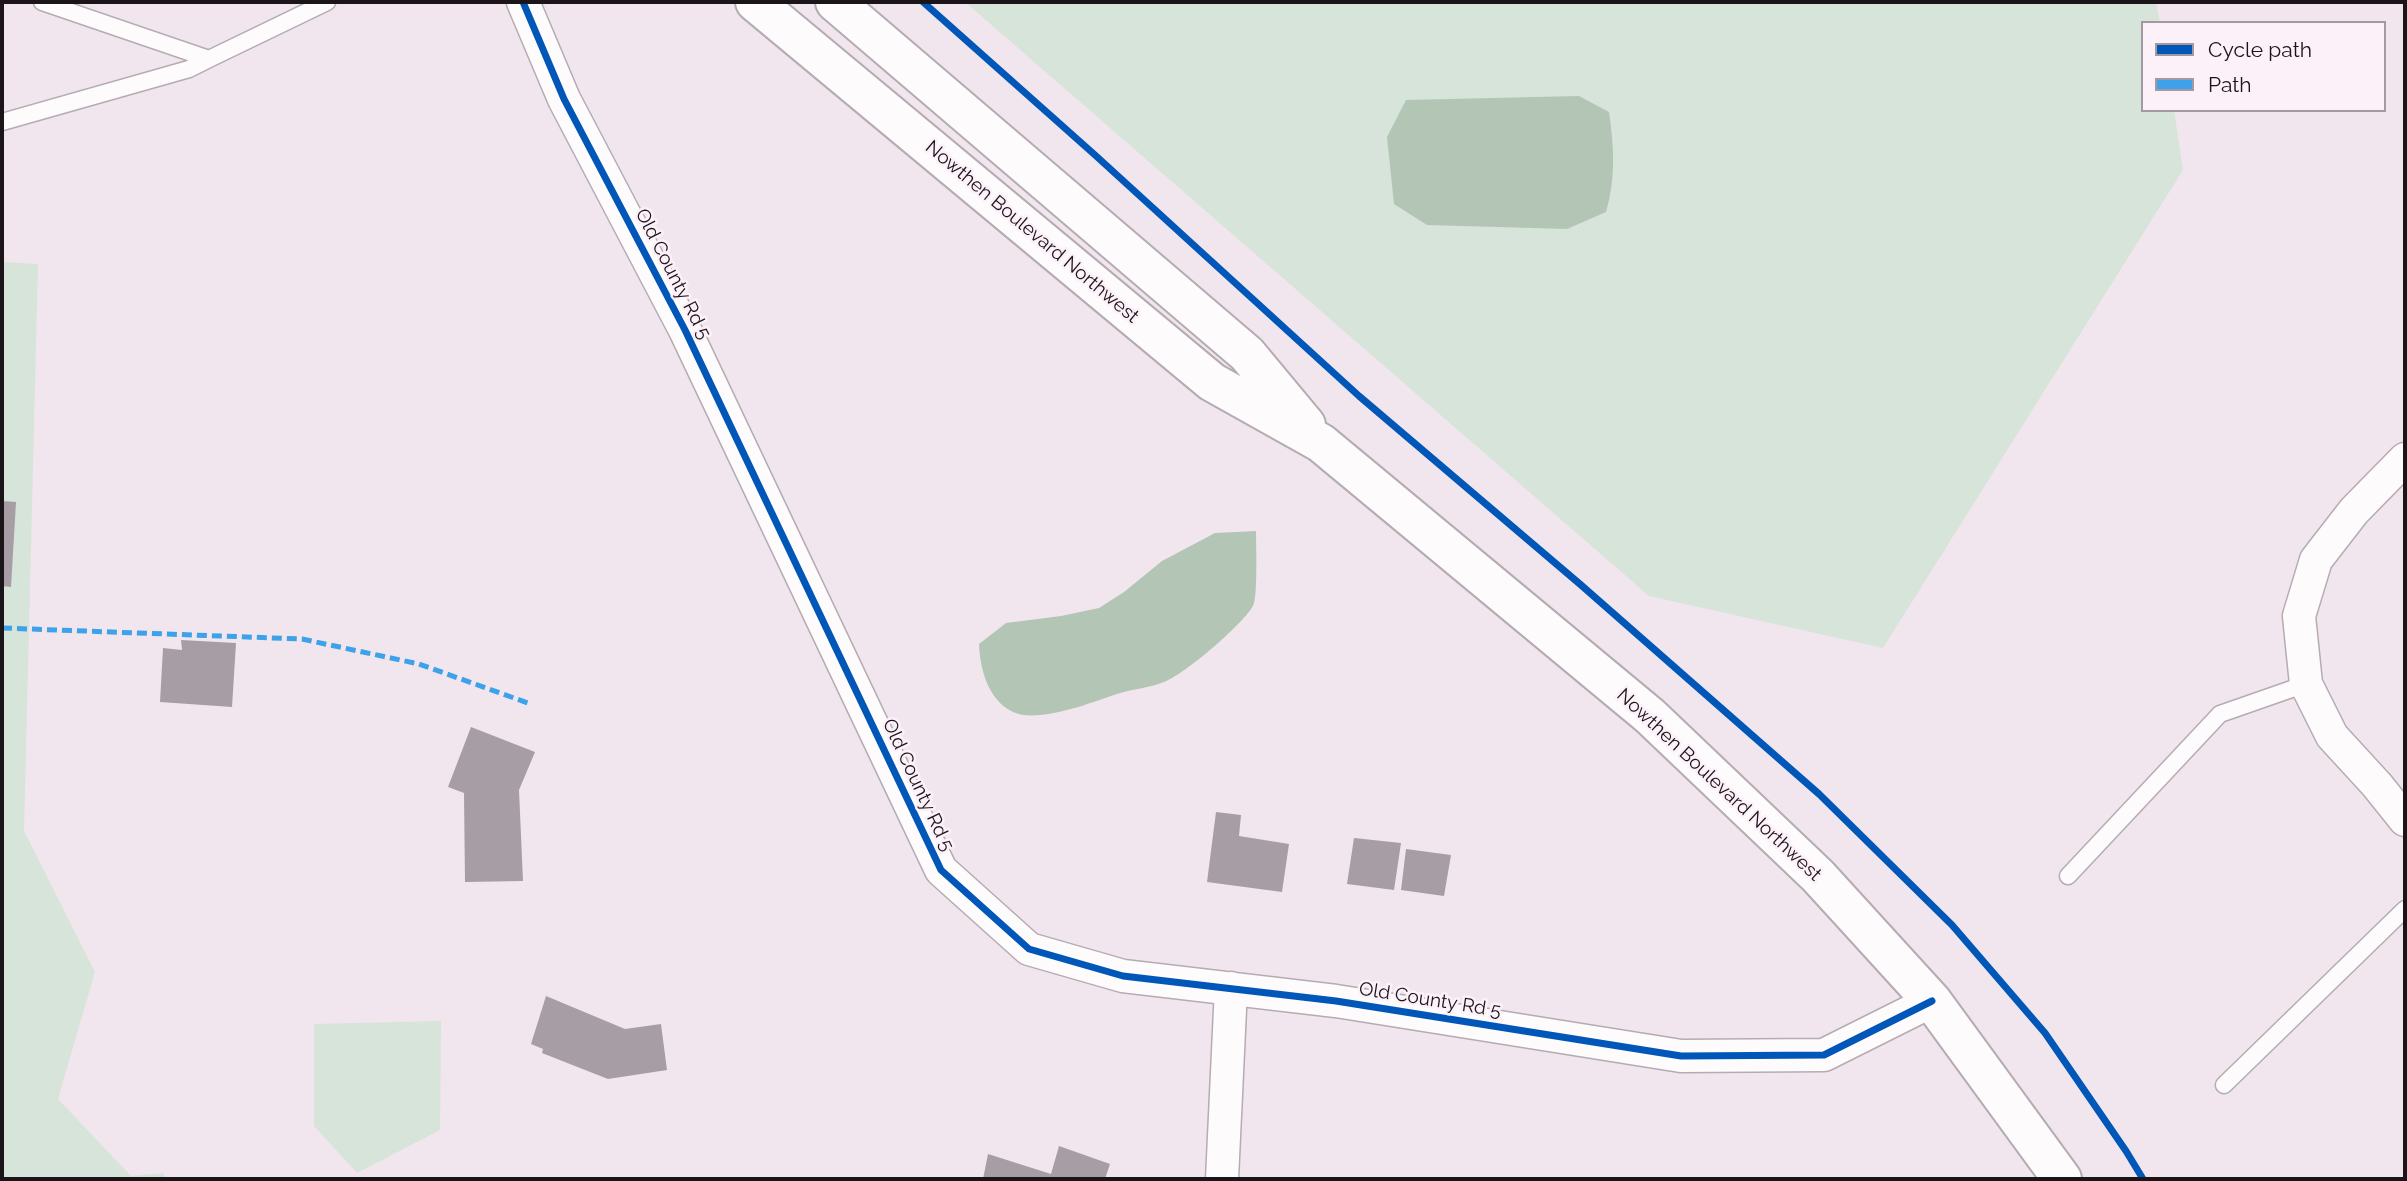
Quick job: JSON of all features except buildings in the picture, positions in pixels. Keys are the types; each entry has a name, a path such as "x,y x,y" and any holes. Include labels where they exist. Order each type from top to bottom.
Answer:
{"street":[{"name":"Old County Rd 5","path":"523,2 564,99 685,330 941,870 1029,948 1122,976 1336,1001 1681,1056 1824,1055 1932,1001"},
{"name":"Nowthen Boulevard Northwest","path":"755,2 1212,382 1321,443 1650,716 1818,876 1932,1001 2062,1179"},
{"name":"Nowthen Boulevard Northwest","path":"835,2 1247,354 1321,443"},
{"path":"2405,459 2354,512 2316,560 2299,616 2306,684 2332,736 2405,820"},
{"path":"1222,1179 1231,988"}],"lane":[{"path":"42,2 209,59"},
{"path":"2,122 189,69 327,2"},
{"path":"2068,876 2220,714 2306,684"},
{"path":"2224,1085 2405,909"}],"shaded area":[{"path":"965,2 2156,2 2160,21 2141,21 2141,112 2174,112 2183,170 1883,648 1649,596"},
{"path":"1579,96 1609,112 1613,162 1606,212 1567,229 1427,225 1394,204 1387,137 1406,100"},
{"path":"2,262 38,264 24,831 95,972 58,1099 131,1176 163,1173 167,1179 2,1179"},
{"path":"1256,531 1253,606 1226,636 1173,677 1158,684 1051,714 1024,715 1004,707 997,700 987,683 979,644 1006,623 1099,608 1124,592 1162,561 1215,533"},
{"path":"441,1021 440,1130 357,1173 314,1126 314,1024"}],"marked path":[{"path":"2,628 302,639 419,664 528,703"}],"cycle path":[{"path":"523,2 564,99 685,330 941,870 1029,949 1123,976 1336,1001 1681,1056 1824,1055 1932,1001"},
{"path":"923,2 1359,396 1581,585 1819,794 1952,925 2045,1033 2143,1179"}]}
